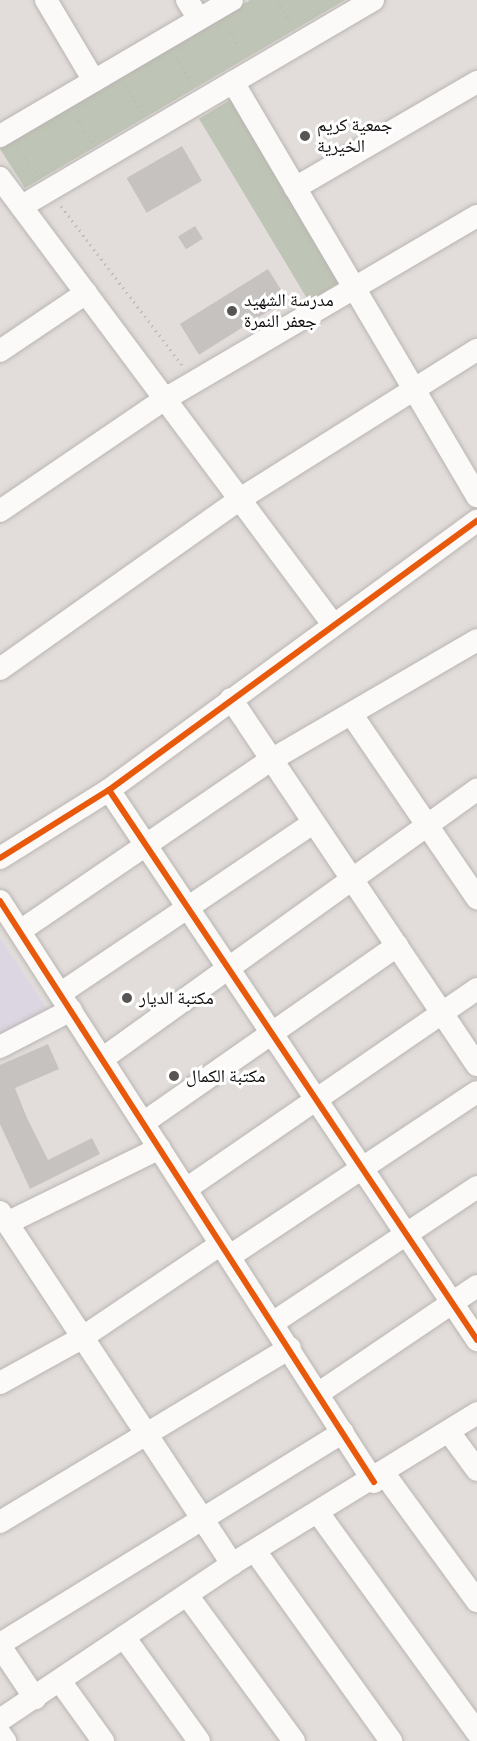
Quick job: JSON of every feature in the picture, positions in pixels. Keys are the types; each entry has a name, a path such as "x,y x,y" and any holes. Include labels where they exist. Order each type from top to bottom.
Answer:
{"street":[{"path":"46,0 94,81"},
{"path":"188,0 216,10"},
{"path":"22,206 373,0"},
{"path":"3,135 216,10"},
{"path":"233,82 477,496"},
{"path":"295,188 477,82"},
{"path":"0,178 332,623"},
{"path":"0,511 194,381 353,286 477,216"},
{"path":"0,351 86,293"},
{"path":"0,669 240,499 413,388 477,350"},
{"path":"0,858 109,790 332,623 477,521"},
{"path":"20,931 271,760 352,715 477,640"},
{"path":"231,699 477,1065"},
{"path":"352,715 426,828 477,898"},
{"path":"109,790 230,970 267,1033 314,1097 477,1340"},
{"path":"102,1059 354,882 477,790"},
{"path":"0,1047 66,1002 186,906 313,823"},
{"path":"0,901 343,1432 477,1600"},
{"path":"143,1123 267,1033 397,946"},
{"path":"186,1189 314,1097 477,988"},
{"path":"0,1383 80,1339 361,1169 477,1092"},
{"path":"160,1148 3,1218 80,1339 232,1564"},
{"path":"274,1322 477,1187"},
{"path":"319,1393 477,1286"},
{"path":"0,1522 290,1348"},
{"path":"0,1720 232,1564 380,1478 477,1413"},
{"path":"34,1698 0,1645 343,1432"},
{"path":"449,1432 477,1470"},
{"path":"319,1514 477,1732"},
{"path":"255,1551 391,1741"},
{"path":"187,1595 294,1741"},
{"path":"124,1637 199,1741"},
{"path":"60,1681 103,1741"},
{"path":"0,1734 5,1741"}],"path":[{"path":"278,0 302,41"},
{"path":"216,10 253,70"},
{"path":"166,39 201,101"},
{"path":"116,68 153,129"},
{"path":"65,98 102,159"},
{"path":"3,135 49,190 194,381"}],"shaded area":[{"path":"0,938 49,1012 0,1036"}],"green space":[{"path":"250,0 345,0 25,188 0,149"},
{"path":"235,97 345,280 309,301 199,119"}],"building":[{"path":"182,146 202,181 147,213 127,178"},
{"path":"195,226 203,239 186,249 178,237"},
{"name":"مدرسة الشهيد جعفر النمرة","path":"268,269 287,300 199,355 180,324"},
{"path":"48,1044 59,1069 15,1088 27,1118 48,1160 92,1138 100,1154 30,1189 0,1124 0,1065"}],"cycle path":[{"path":"0,858 109,790 477,521"},
{"path":"109,790 477,1340"},
{"path":"0,901 374,1482"}],"place":[{"name":"جمعية كريم الخيرية","path":"305,136"},
{"name":"مدرسة الشهيد جعفر النمرة","path":"232,311"},
{"name":"مكتبة الديار","path":"127,998"},
{"name":"مكتبة الكمال","path":"174,1076"}]}
